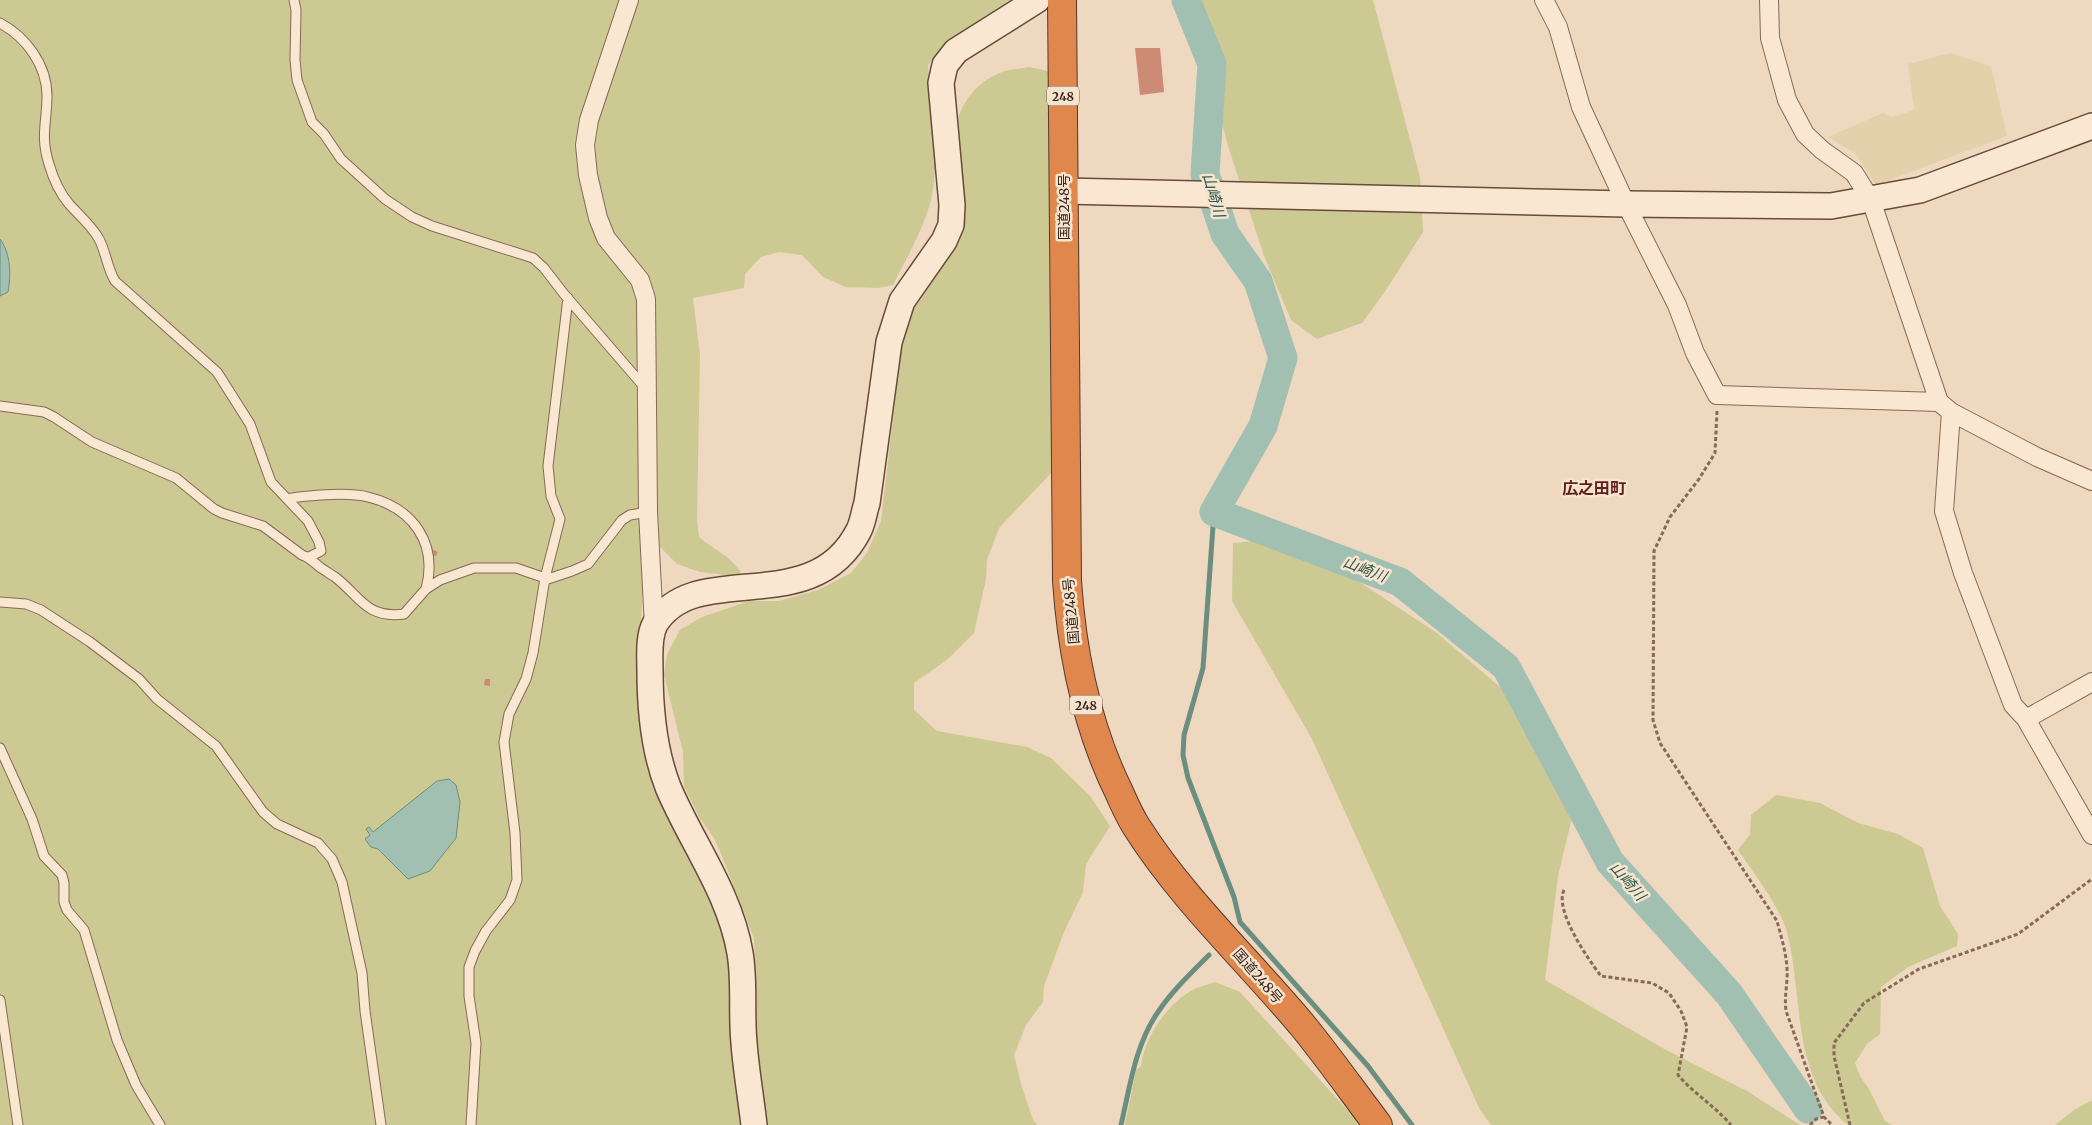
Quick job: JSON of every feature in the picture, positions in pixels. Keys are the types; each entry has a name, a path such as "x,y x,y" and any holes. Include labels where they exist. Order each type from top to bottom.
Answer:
{"highway":[{"name":"国道248号","path":"1062,0 1067,581 1075,659 1093,729 1104,762 1135,824 1172,878 1303,1027 1378,1125"}],"street":[{"path":"629,0 588,120 585,145 588,175 598,218 606,238 640,280 646,299 648,512 654,626 650,647 650,686 657,744 668,786 707,866 734,929 742,969 744,1042 754,1125"},
{"path":"654,626 667,609 687,598 721,589 777,585 801,579 822,570 846,550 860,529 867,503 889,342 895,318 902,301 944,240 950,225 952,205 941,83 945,65 956,51 1037,0"},
{"path":"1544,0 1558,27 1582,107 1626,204 1677,305 1695,353 1717,394 1945,407 2037,457 2092,481"},
{"path":"1769,0 1770,38 1787,100 1805,134 1822,150 1854,173 1871,200 1945,407 1944,511 1963,573 2013,705 2026,719 2092,835"},
{"path":"1064,191 1626,204 1831,206 1920,190 2092,126"},
{"path":"2026,719 2092,682"}],"lane":[{"path":"294,0 296,10 294,60 297,80 312,122 324,134 341,159 385,200 412,217 432,226 533,258 544,268 647,390"},
{"path":"0,23 26,41 38,62 45,81 47,94 43,128 44,146 59,190 99,239 109,272 115,281 217,372 250,424 271,482 308,521 321,547 318,554 309,557"},
{"path":"471,1125 476,1043 469,996 469,967 475,950 486,931 510,900 517,880 515,832 505,736 509,714 526,680 533,653 545,578 560,518 551,496 548,466 568,298"},
{"path":"0,406 44,412 92,442 176,478 214,509 263,526 335,577 358,601 375,611 389,615 404,614 426,589 440,580 474,568 516,568 548,579 588,564 622,520 630,515 648,512"},
{"path":"287,499 338,494 366,496 389,504 411,519 425,542 430,574 426,589"},
{"path":"0,602 26,604 41,610 123,666 157,699 216,746 263,812 277,824 318,843 332,859 342,882 362,973 365,1011 382,1125"},
{"path":"0,748 30,813 44,856 62,875 66,910 84,930 117,1040 136,1085 160,1125"},
{"path":"0,1000 18,1125"}],"path":[{"path":"1717,394 1715,453 1700,479 1670,517 1654,551 1652,720 1660,743 1777,921 1787,968 1784,998 1786,1011 1824,1117 1832,1125"},
{"path":"1850,1125 1834,1056 1834,1043 1864,1003 1919,969 2018,934 2092,879"},
{"path":"1564,890 1562,901 1568,921 1601,976 1652,983 1669,993 1687,1027 1678,1075 1686,1084 1717,1109 1731,1125"},
{"path":"1810,1125 1824,1117"}],"shaded area":[{"path":"0,0 624,0 583,175 641,296 646,536 641,620 641,681 729,951 744,1125 0,1125"},
{"path":"633,0 1010,0 948,40 928,65 935,151 934,185 924,222 893,285 879,288 846,287 823,277 802,255 779,252 761,257 745,274 744,288 693,298 700,355 697,519 699,537 737,566 741,572 735,576 700,572 677,564 660,547 655,507 651,299 609,234 593,177 592,125"},
{"path":"1190,0 1373,0 1420,177 1423,232 1386,290 1362,323 1317,339 1291,320 1264,256 1228,146"},
{"path":"1950,53 1991,66 2007,136 1876,185 1855,153 1828,137 1883,113 1892,117 1914,110 1908,64"},
{"path":"1029,67 1048,71 1053,471 999,528 987,560 986,579 974,633 948,659 914,683 914,710 937,731 1027,747 1051,758 1090,796 1110,826 1086,864 1083,892 1064,932 1044,986 1043,1002 1026,1025 1014,1055 1033,1120 1038,1125 765,1125 755,1050 757,1000 754,939 714,838 699,817 684,786 683,752 664,675 667,654 680,630 702,617 749,601 779,601 818,590 851,573 867,553 881,521 902,341 913,309 946,256 955,127 958,118 971,94 985,81 1008,70"},
{"path":"0,239 8,258 10,279 8,292 0,296"},
{"path":"1291,537 1437,633 1507,693 1580,784 1558,876 1545,980 1666,1050 1747,1091 1800,1125 1491,1125 1480,1110 1312,739 1232,601 1233,543"},
{"path":"449,779 456,785 460,802 456,838 430,871 408,879 378,849 371,847 365,839 370,835 366,829 369,827 373,832 437,781"},
{"path":"1776,795 1820,803 1858,823 1898,834 1923,848 1940,906 1958,934 1957,946 1908,967 1881,987 1880,1034 1867,1044 1855,1063 1860,1076 1869,1089 1885,1121 1892,1125 1848,1125 1829,1106 1816,1084 1802,1035 1787,932 1778,911 1738,850 1750,834 1751,815"},
{"path":"1215,982 1240,992 1361,1125 1125,1125 1136,1070 1141,1066 1146,1046 1156,1026 1170,1008 1186,994 1196,988"},
{"path":"2092,1100 2092,1125 2055,1125 2074,1110"}],"building":[{"path":"1135,48 1160,48 1164,92 1140,95"},
{"path":"431,549 438,552 436,556 430,554"},
{"path":"485,679 490,679 490,686 484,685"}],"waterway":[{"name":"山崎川","path":"1186,0 1212,64 1205,174 1225,234 1258,281 1283,358 1263,426 1214,512 1400,582 1506,667 1610,862 1729,994 1808,1109"},
{"path":"1214,512 1203,668 1184,735 1183,755 1188,778 1234,897 1240,922 1368,1066 1412,1125"},
{"path":"1121,1125 1134,1067 1150,1025 1169,997 1209,955"}],"district":[{"name":"広之田町","path":"1594,488"}]}
